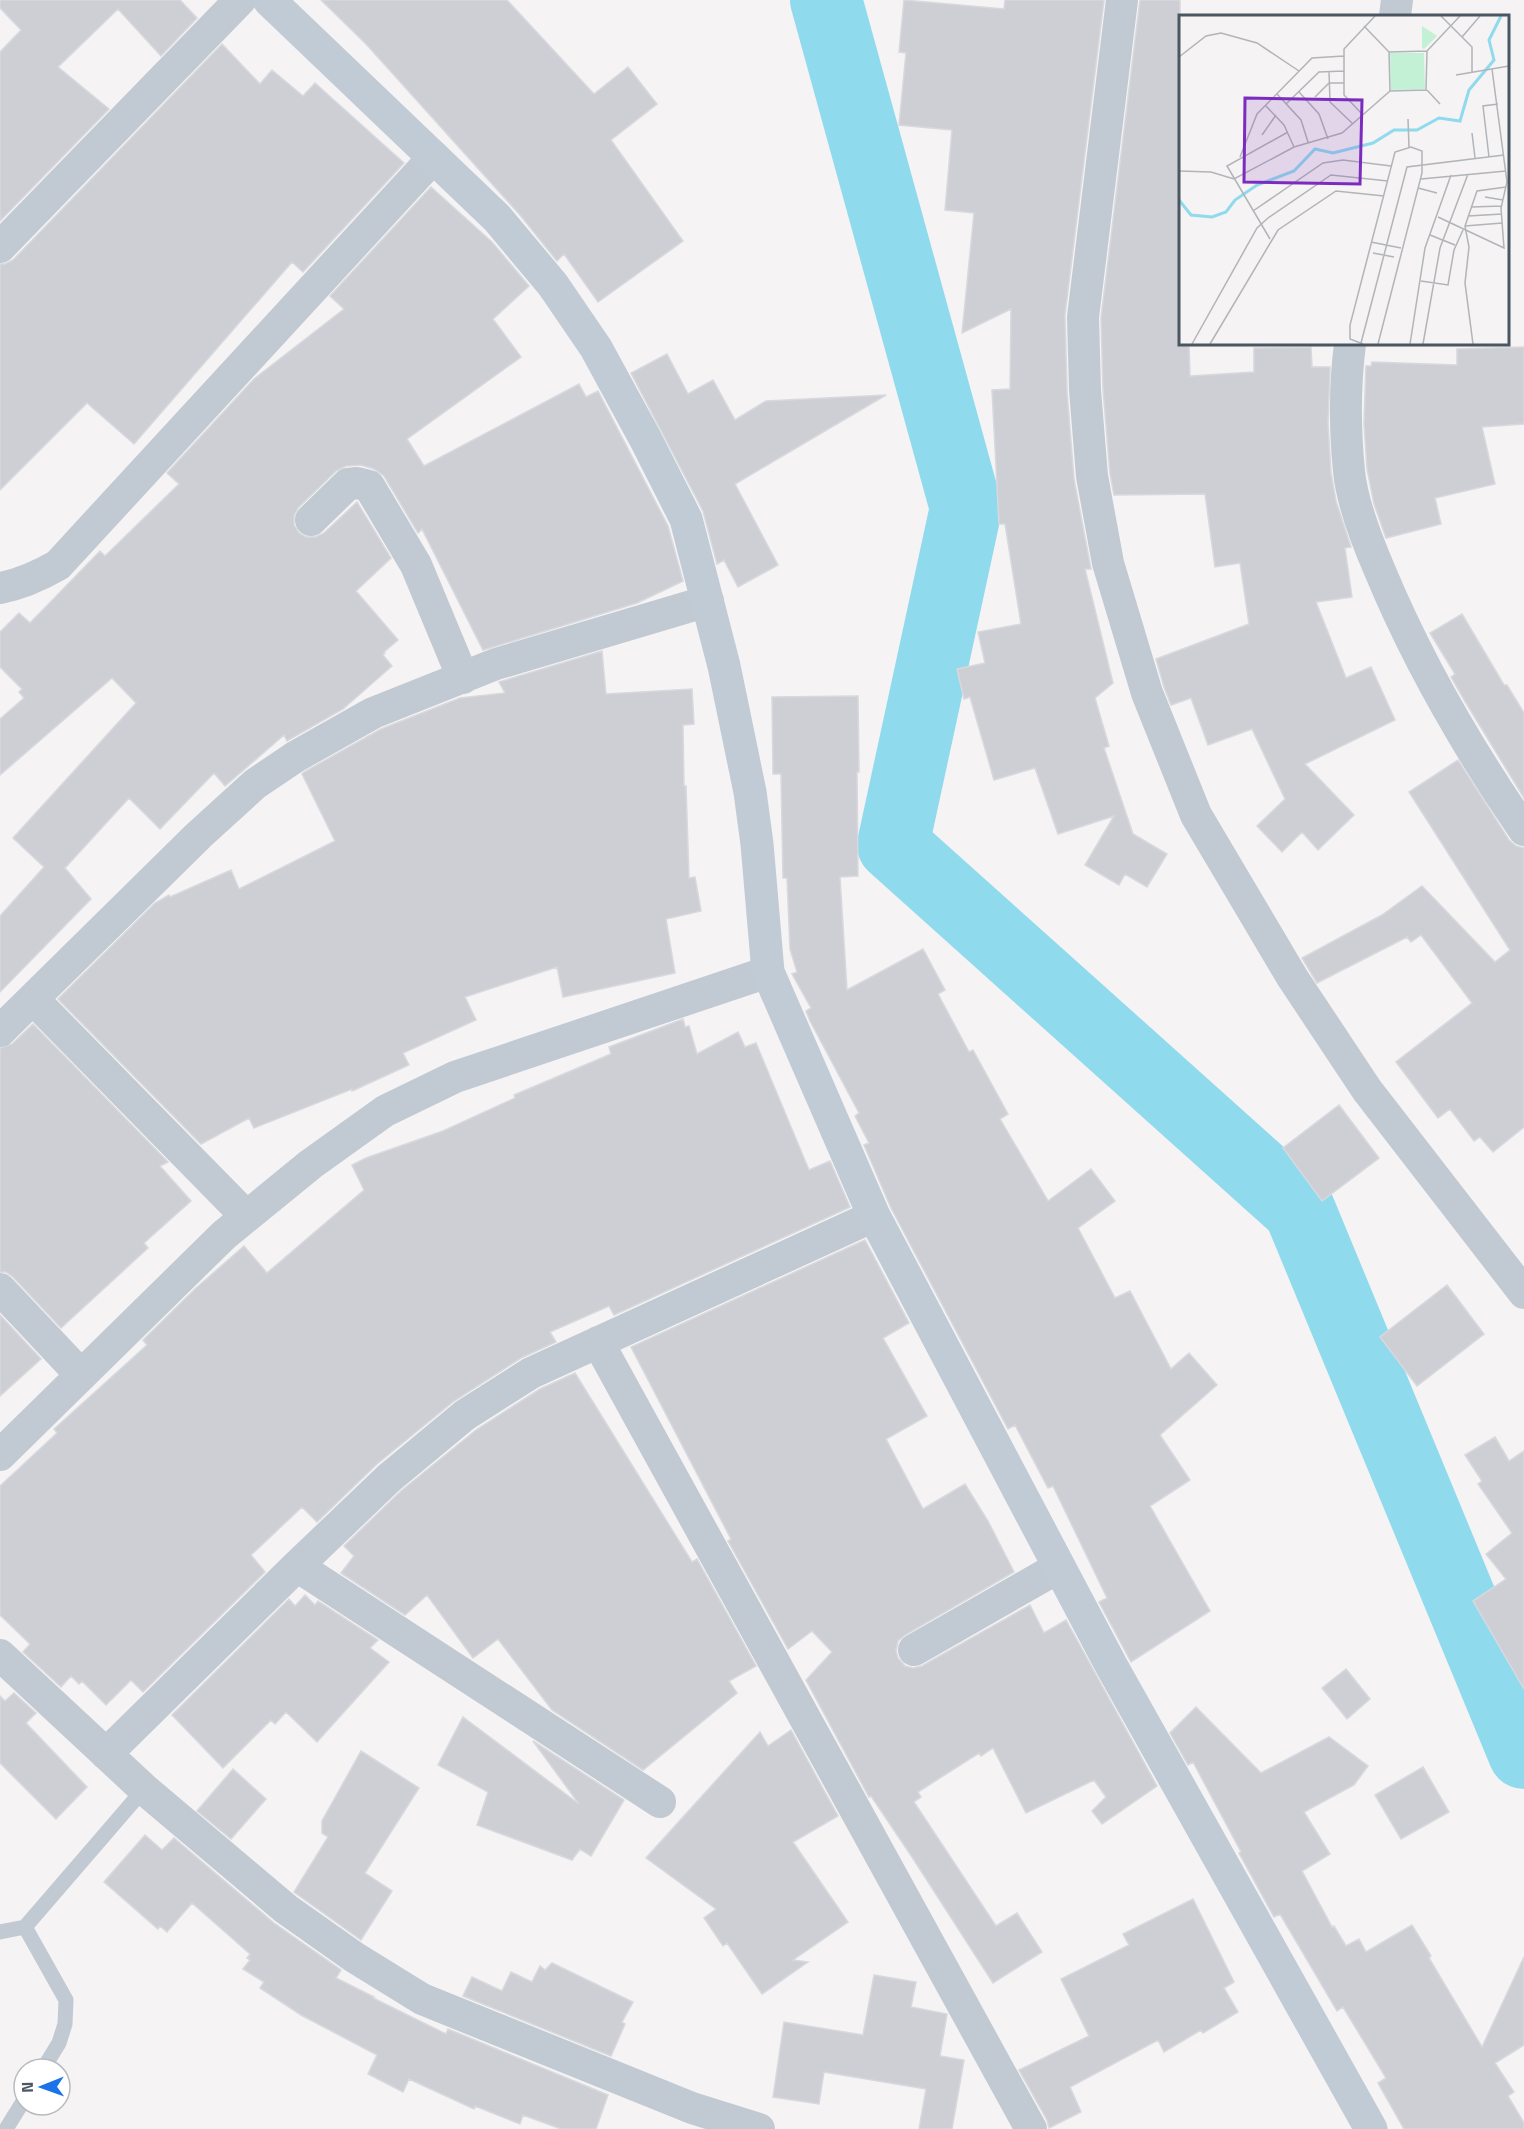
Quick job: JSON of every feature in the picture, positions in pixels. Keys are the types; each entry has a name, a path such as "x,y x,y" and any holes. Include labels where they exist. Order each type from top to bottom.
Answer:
{"street":[{"path":"0,247 240,0"},
{"path":"269,0 497,218 553,285 596,348 646,440 686,519 734,711 750,792 757,844 768,972 874,1216 1111,1665 1371,2129"},
{"path":"1122,0 1083,317 1085,390 1092,476 1108,563 1147,693 1196,815 1292,977 1367,1090 1524,1293"},
{"path":"1395,15 1397,0"},
{"path":"0,588 41,576 58,565 434,157"},
{"path":"1350,345 1347,373 1349,473 1364,533 1424,667 1524,830"},
{"path":"311,520 348,484 369,486 417,565 463,678"},
{"path":"0,1031 199,835 255,784 296,757 373,713 496,664 708,601"},
{"path":"0,1455 224,1235 311,1164 385,1111 455,1077 768,972"},
{"path":"33,999 246,1216"},
{"path":"106,1754 389,1478 465,1415 531,1373 874,1216"},
{"path":"0,1289 81,1375"},
{"path":"598,1342 1031,2129"},
{"path":"297,1566 660,1802"},
{"path":"914,1650 1059,1567"},
{"path":"0,1655 144,1789 286,1909 354,1957 422,1999 692,2108 759,2129"}],"lane":[{"path":"0,1932 25,1927 144,1789"},
{"path":"25,1927 66,2000 65,2024 59,2043 50,2057"}],"building":[{"path":"0,0 180,0 197,18 161,56 118,9 58,67 109,109 0,221 0,52 21,30 0,8"},
{"path":"321,0 507,0 594,94 628,67 657,104 611,140 683,241 598,302 564,254 557,261 520,215 366,44"},
{"path":"904,0 1004,9 1005,0 1104,0 1065,315 1067,391 1074,479 1091,569 1085,569 1113,683 1095,698 1109,746 1104,748 1133,834 1167,854 1147,887 1125,874 1119,885 1085,865 1114,816 1058,834 1035,768 994,780 970,697 964,699 957,669 985,663 978,632 1021,624 1005,524 999,524 992,390 1010,389 1011,309 962,333 974,213 945,210 952,130 899,125 906,53 899,52"},
{"path":"1140,0 1180,0 1179,345 1189,345 1190,376 1254,372 1254,348 1311,347 1312,367 1330,367 1328,424 1331,473 1336,501 1351,547 1345,548 1352,597 1316,602 1346,678 1371,667 1395,720 1305,764 1354,815 1318,850 1302,832 1282,852 1257,826 1285,799 1252,729 1208,745 1191,698 1171,705 1156,659 1249,624 1240,563 1215,567 1205,494 1114,495 1110,474 1103,389 1101,318"},
{"path":"222,44 260,84 272,70 303,96 315,83 404,163 303,272 292,262 134,444 87,403 0,490 0,264 13,260"},
{"path":"431,187 492,242 529,286 493,319 521,357 407,439 424,466 579,384 586,397 598,391 668,526 683,581 637,603 483,650 422,529 418,533 384,476 374,469 361,465 346,466 336,471 298,508 294,516 294,525 299,533 306,537 316,537 324,533 357,502 391,558 356,591 398,640 383,655 392,666 343,709 287,741 284,735 225,786 214,773 160,829 129,798 65,868 91,899 0,992 0,916 44,867 13,838 136,703 112,678 0,775 0,719 24,698 19,692 22,689 0,667 0,632 19,613 30,623 100,551 105,556 179,484 167,473 254,379 344,309 330,296"},
{"path":"1524,347 1524,424 1482,427 1495,484 1435,498 1441,524 1386,538 1374,504 1367,469 1364,423 1366,366 1371,366 1372,362 1457,365 1457,349"},
{"path":"667,354 688,394 713,380 735,420 766,401 886,395 735,484 778,565 738,587 724,560 717,564 703,511 631,373"},
{"path":"1462,614 1504,685 1507,685 1524,713 1524,798 1451,677 1455,674 1430,633"},
{"path":"602,651 606,694 692,689 694,724 683,725 684,786 686,786 689,878 695,877 701,911 666,919 675,973 563,997 557,967 465,997 476,1020 403,1053 409,1065 352,1091 352,1089 254,1128 249,1118 201,1144 58,999 155,903 169,895 170,897 231,870 239,889 335,841 302,774 304,772 381,729 460,698 505,693 499,682"},
{"path":"858,696 858,876 840,877 847,990 923,949 945,990 938,994 969,1052 973,1050 1008,1114 1000,1119 1048,1201 1091,1169 1115,1201 1078,1228 1115,1298 1130,1291 1171,1369 1189,1353 1217,1385 1160,1435 1190,1480 1150,1506 1210,1611 1131,1662 1099,1602 1107,1598 1053,1486 1048,1488 1015,1425 1008,1429 891,1208 864,1145 869,1143 855,1116 859,1113 810,1021 806,1011 811,1008 792,974 797,972 790,949 787,878 783,878 781,774 773,774 772,697"},
{"path":"1458,760 1509,840 1516,846 1524,848 1524,1127 1493,1152 1480,1137 1474,1141 1450,1109 1438,1118 1396,1062 1472,1003 1421,935 1411,942 1407,937 1317,983 1302,958 1382,915 1422,886 1495,962 1510,950 1409,792"},
{"path":"683,1019 685,1027 689,1026 697,1054 738,1032 745,1047 756,1043 809,1170 830,1161 850,1207 614,1315 609,1306 550,1332 556,1342 521,1358 454,1401 377,1464 317,1522 302,1507 251,1555 265,1572 143,1692 131,1680 106,1705 82,1681 79,1684 71,1676 61,1687 23,1652 30,1644 0,1615 0,1486 57,1433 54,1429 147,1345 143,1340 195,1289 244,1246 267,1273 364,1190 352,1165 443,1131 515,1098 514,1095 611,1054 609,1047"},
{"path":"33,1024 168,1162 160,1166 191,1201 144,1243 148,1248 61,1328 13,1277 6,1272 0,1272 0,1048 12,1044"},
{"path":"1339,1105 1379,1158 1322,1201 1283,1148"},
{"path":"865,1240 909,1323 883,1338 927,1416 886,1439 923,1509 965,1484 988,1521 1014,1572 905,1635 898,1641 896,1651 898,1658 905,1666 913,1668 922,1666 1030,1605 1044,1633 1066,1620 1157,1786 1102,1824 1092,1811 1106,1797 1094,1780 1026,1813 993,1748 981,1756 979,1753 918,1792 921,1797 914,1802 996,1926 1017,1913 1042,1952 993,1983 912,1857 871,1796 869,1797 806,1680 832,1652 812,1631 788,1649 728,1541 731,1539 631,1347"},
{"path":"1447,1285 1484,1334 1417,1386 1380,1337"},
{"path":"0,1315 41,1359 0,1396"},
{"path":"575,1373 692,1562 697,1559 756,1666 729,1681 737,1693 643,1770 552,1710 498,1639 473,1658 427,1595 405,1615 341,1573 354,1556 344,1546 401,1491 476,1430 540,1389"},
{"path":"1495,1437 1509,1461 1524,1451 1524,1689 1473,1601 1506,1579 1486,1554 1512,1533 1478,1484 1482,1481 1465,1455"},
{"path":"305,1595 315,1605 318,1601 378,1640 370,1648 389,1662 317,1742 286,1712 275,1724 271,1720 223,1768 172,1715 289,1599 295,1606"},
{"path":"1346,1669 1370,1699 1347,1719 1322,1688"},
{"path":"14,1693 36,1713 26,1723 87,1787 56,1819 0,1763 0,1696 5,1701"},
{"path":"1196,1707 1261,1773 1329,1737 1368,1766 1354,1785 1304,1812 1330,1854 1302,1871 1332,1927 1334,1926 1346,1946 1359,1939 1366,1952 1412,1925 1482,2047 1524,1957 1524,2045 1495,2063 1514,2092 1508,2096 1524,2123 1524,2129 1404,2129 1378,2083 1386,2078 1343,2007 1337,2011 1280,1914 1274,1917 1193,1762 1188,1765 1170,1733"},
{"path":"463,1717 579,1804 533,1741 624,1800 591,1856 580,1849 572,1860 477,1825 488,1792 438,1765"},
{"path":"791,1730 838,1816 793,1842 848,1922 793,1960 808,1962 762,1994 727,1943 723,1946 704,1918 716,1909 646,1858 760,1732 768,1746"},
{"path":"361,1751 419,1788 365,1873 392,1891 361,1940 294,1892 328,1837 322,1833 322,1821"},
{"path":"1423,1767 1449,1812 1401,1839 1375,1795"},
{"path":"233,1769 266,1799 231,1839 197,1811"},
{"path":"145,1835 162,1850 174,1838 274,1923 341,1970 336,1978 446,2034 448,2029 608,2095 596,2129 561,2129 523,2115 520,2124 475,2106 474,2109 409,2079 403,2092 368,2074 377,2055 301,2015 260,1988 264,1982 243,1969 250,1960 247,1958 250,1954 192,1903 167,1932 160,1926 158,1929 104,1882"},
{"path":"1193,1899 1234,1982 1224,1988 1238,2012 1203,2033 1201,2030 1164,2052 1158,2040 1070,2087 1081,2112 1049,2128 1047,2120 1019,2070 1089,2036 1061,1979 1129,1945 1123,1934"},
{"path":"552,1963 633,2002 622,2022 625,2024 611,2056 463,1996 472,1977 502,1991 511,1972 532,1982 540,1966 545,1970"},
{"path":"874,1975 916,1982 911,2007 947,2014 940,2056 964,2060 952,2129 919,2129 926,2089 824,2072 819,2104 773,2097 784,2022 863,2035"}],"waterway":[{"path":"826,0 966,508 893,845 1299,1209 1524,1753"}]}
